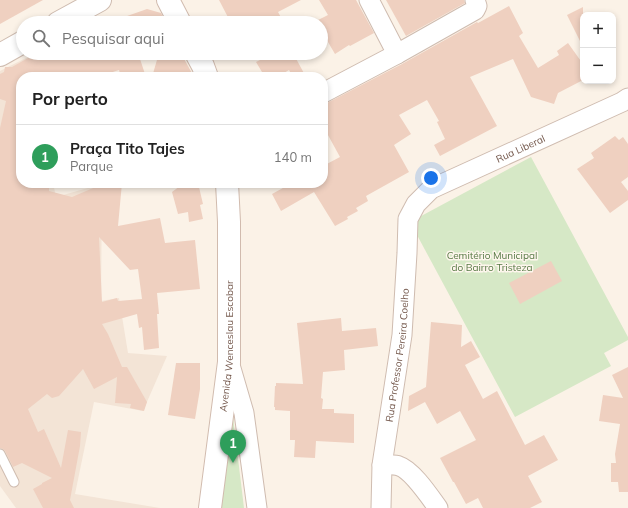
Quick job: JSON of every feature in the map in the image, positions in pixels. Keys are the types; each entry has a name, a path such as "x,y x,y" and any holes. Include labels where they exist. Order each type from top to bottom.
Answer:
{"main road":[{"path":"71,16 100,0"},
{"path":"168,0 176,16"},
{"path":"0,55 16,46"},
{"path":"200,60 205,72"},
{"name":"Avenida Wenceslau Escobar","path":"210,508 229,362 227,188"}],"street":[{"path":"369,0 397,54"},
{"path":"328,90 475,10 477,6 475,0"},
{"name":"Rua Liberal","path":"416,204 431,189 628,98"},
{"name":"Rua Professor Pereira Coelho","path":"381,508 382,465 402,335 408,219 416,204"},
{"path":"229,362 244,413 257,508"},
{"path":"382,465 399,466 409,472 438,508"}],"lane":[{"path":"0,454 14,482"}],"shaded area":[{"path":"22,60 33,60 35,72 16,72 16,188 54,188 56,197 88,188 102,188 101,301 119,298 128,353 167,356 143,411 94,402 75,494 160,508 16,508 0,486 0,71"}],"green space":[{"name":"Cemitério Municipal do Bairro Tristeza","path":"531,157 628,337 628,340 604,353 611,366 515,417 410,222"},
{"path":"233,417 244,508 220,508"}],"building":[{"path":"0,0 43,0 0,24"},
{"path":"219,0 301,0 278,12 280,16 227,16"},
{"path":"319,0 356,0 374,33 350,46 349,45 335,54 328,42 328,16 326,16 328,15"},
{"path":"386,0 464,0 465,3 406,36"},
{"path":"509,6 523,33 519,36 538,68 559,55 557,51 568,43 580,60 580,82 558,93 554,104 531,97 513,59 470,77 497,126 440,156 434,145 445,139 437,122 439,121 427,100 399,115 411,134 394,145 409,172 366,196 368,201 356,208 358,211 347,217 348,219 335,226 314,192 281,211 272,194 283,188 328,188 328,163 340,157 328,135 328,102 402,64 477,22 478,23"},
{"path":"583,7 583,12 580,12 580,41 567,15"},
{"path":"147,9 161,13 162,16 127,16"},
{"path":"24,60 140,60 144,72 120,72 119,70 113,72 16,72 16,188 49,188 49,191 72,197 93,188 122,188 118,226 160,218 165,243 195,240 200,289 157,293 159,314 157,314 159,348 144,350 142,327 139,328 137,314 102,324 108,334 122,367 127,367 147,402 144,411 130,408 131,404 115,403 117,377 94,389 83,369 59,396 52,398 47,394 28,409 38,432 44,429 61,468 68,430 81,432 80,446 70,500 74,508 43,508 33,489 52,478 22,463 13,467 5,451 0,448 0,128 6,101 0,99 0,74 4,72 5,67 12,67","holes":["99,237 130,270 138,269 142,299 118,301 117,298 102,302"]},
{"path":"157,60 185,60 191,72 153,72"},
{"path":"260,60 297,60 303,72 290,72 289,70 286,72 262,72 256,62"},
{"path":"615,136 619,140 623,137 628,144 628,177 621,182 628,191 628,200 610,213 577,169 594,158 591,153"},
{"path":"177,188 199,188 203,204 200,205 203,219 189,222 188,212 178,214 172,192"},
{"path":"551,261 562,281 520,304 509,283"},
{"path":"341,318 342,331 376,328 378,346 344,350 345,370 323,372 321,398 323,399 322,409 334,409 334,413 354,414 354,443 316,441 315,458 294,457 295,440 290,440 290,411 275,410 274,407 276,383 303,384 297,323"},
{"path":"431,322 462,325 461,347 471,341 480,357 465,365 483,399 497,391 525,445 544,435 558,460 528,476 542,502 530,508 483,508 478,498 466,504 440,458 476,440 460,411 437,424 425,402 408,411 409,396 426,387"},
{"path":"176,363 200,363 200,389 195,419 168,415"},
{"path":"628,367 628,492 619,492 618,482 611,482 611,463 616,463 615,454 620,424 599,421 603,395 623,398 612,375"}],"place":[{"name":"Praça Tito Tajes","path":"233,463"}]}
